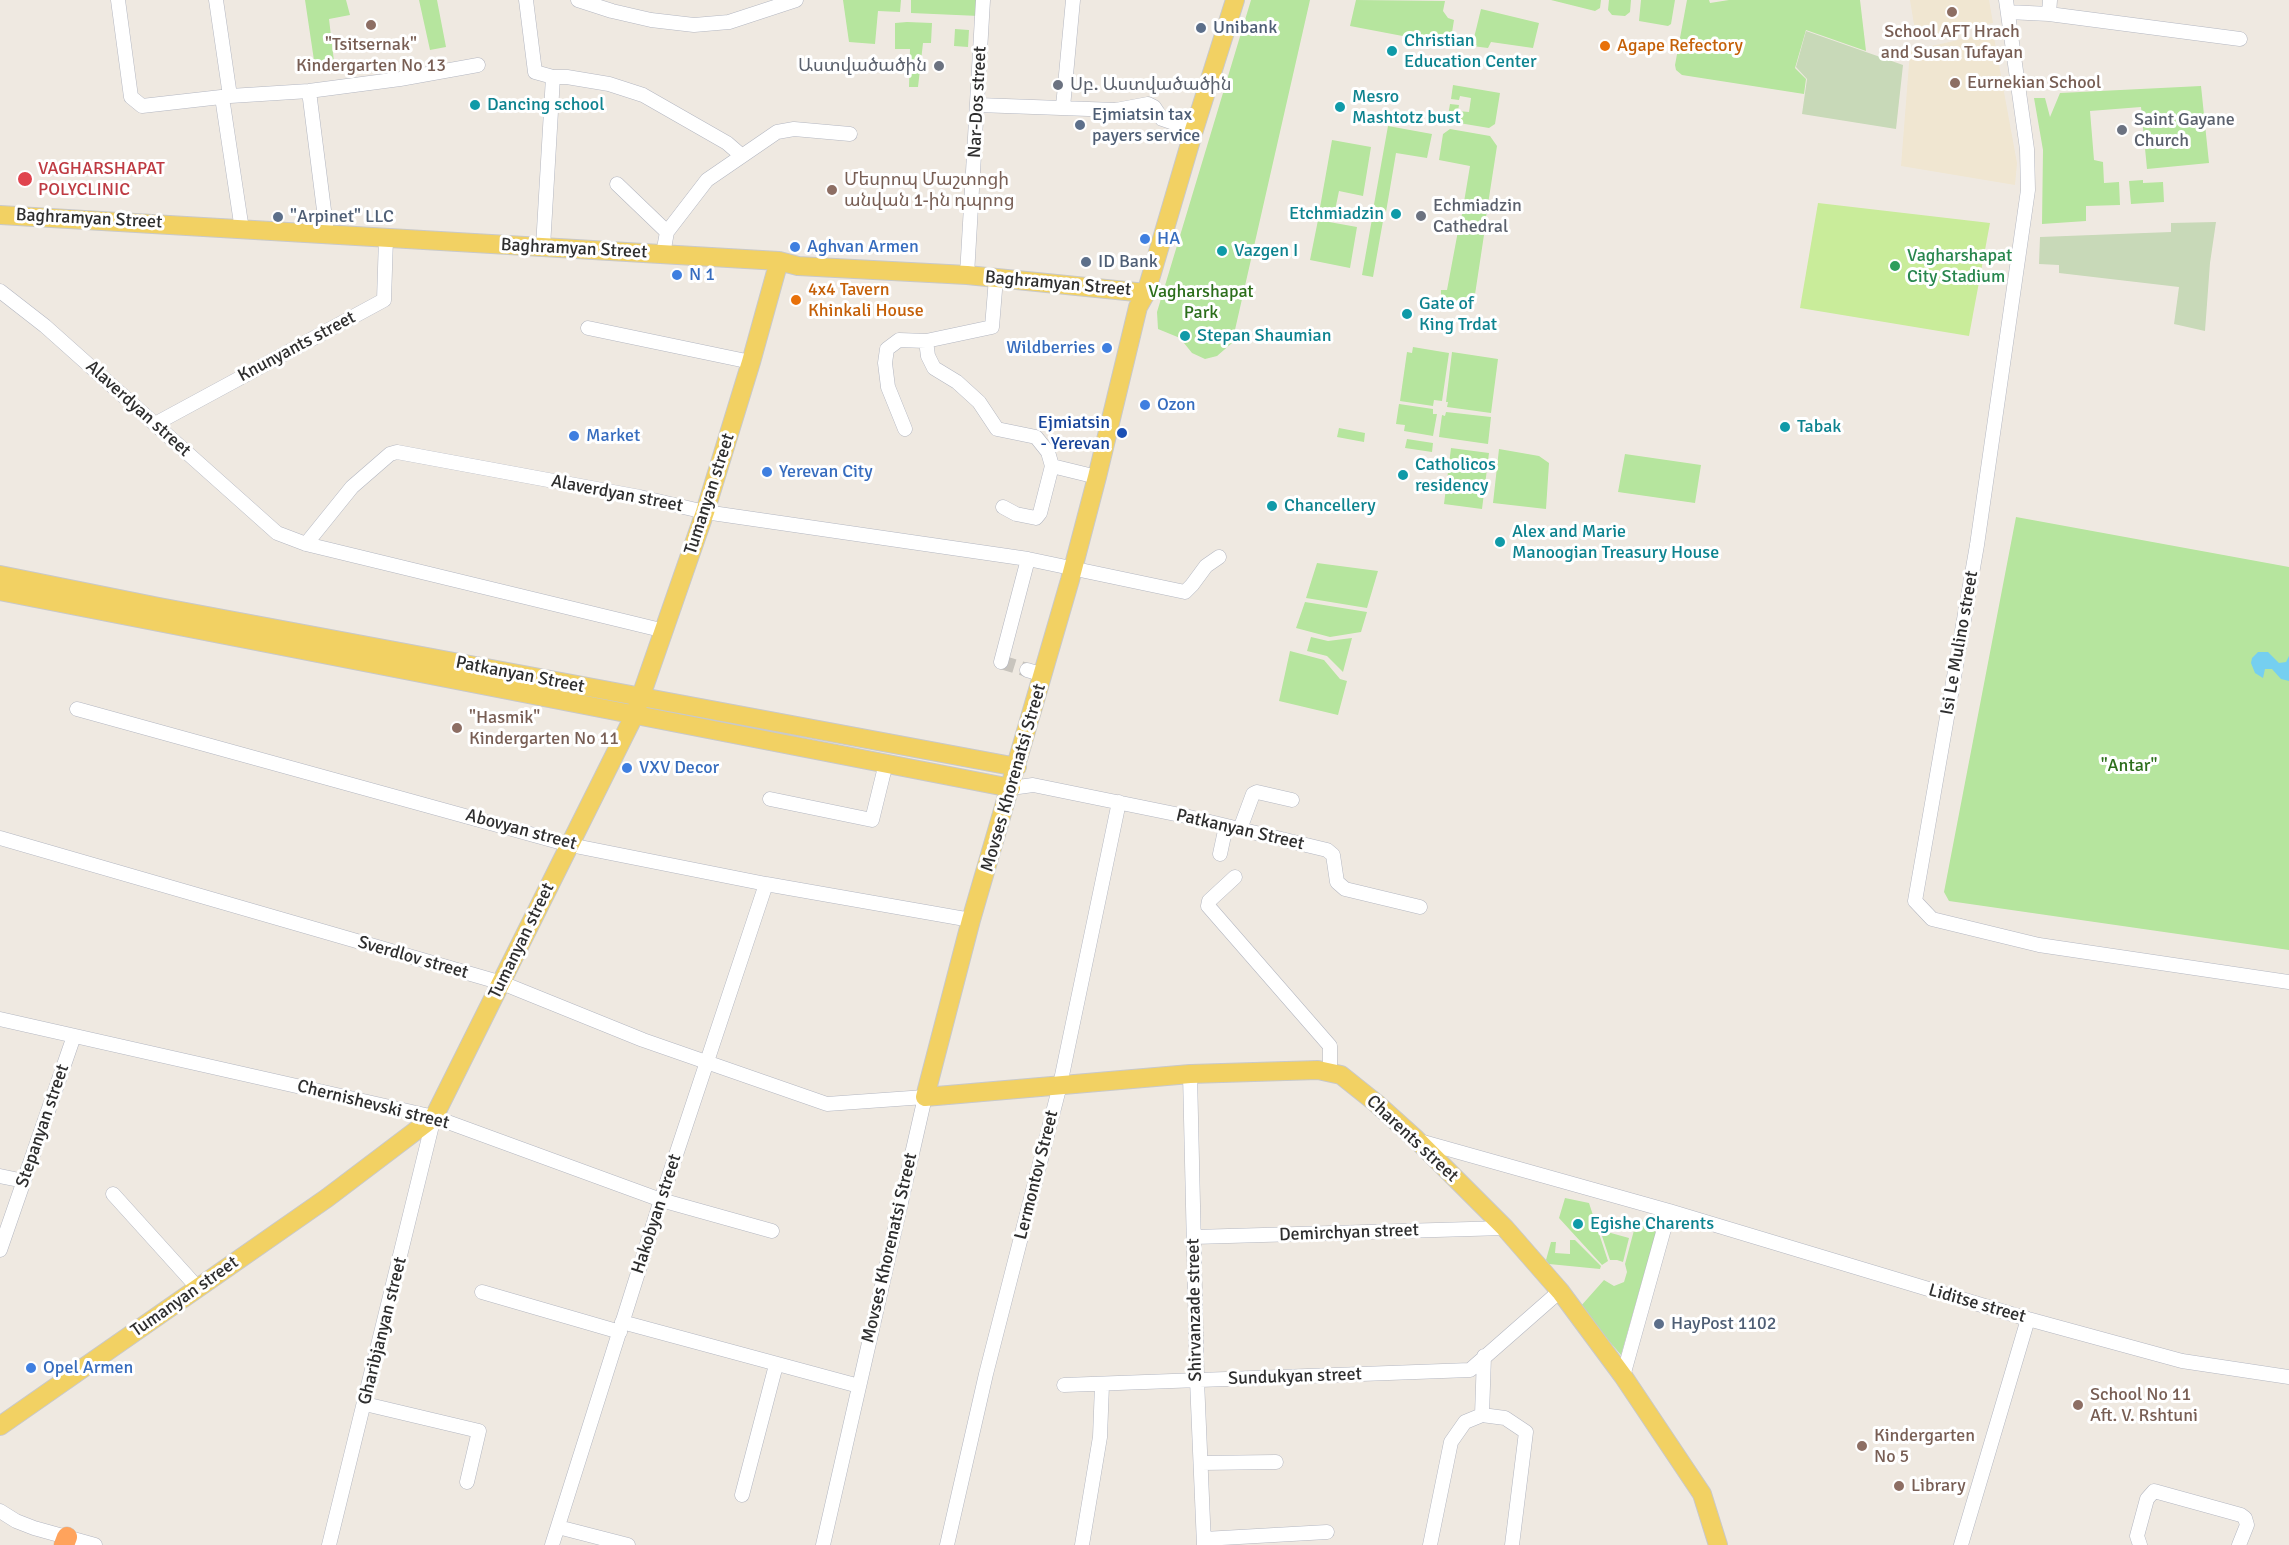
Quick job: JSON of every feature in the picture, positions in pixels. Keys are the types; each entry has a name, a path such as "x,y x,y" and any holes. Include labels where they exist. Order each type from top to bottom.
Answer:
{"main road":[{"name":"Movses Khorenatsi Street","path":"1228,0 1229,19"},
{"name":"Movses Khorenatsi Street","path":"925,1097 972,920 1017,767 1036,672 1073,568 1138,307 1146,293 1235,0"},
{"name":"Baghramyan Street","path":"0,215 51,216 242,230 779,261 798,266 996,278 1146,293"},
{"name":"Tumanyan street","path":"0,1426 327,1198 434,1117 634,716 705,512 779,261"},
{"name":"Patkanyan Street","path":"0,574 158,615 634,716 1011,788"},
{"name":"Patkanyan Street","path":"0,591 158,615 641,698 1017,767"},
{"path":"925,1097 1190,1074 1330,1071"},
{"name":"Charents street","path":"1330,1071 1341,1075 1416,1139 1505,1228 1560,1291 1623,1376 1702,1494 1718,1545"}],"street":[{"path":"118,0 131,97 142,106 226,96 309,91 400,79 478,65"},
{"path":"216,0 242,230"},
{"path":"526,0 535,72 554,77 609,84 643,95 727,143 742,156"},
{"path":"578,0 651,20 694,25 729,22 796,0"},
{"name":"Nar-Dos street","path":"967,276 983,0"},
{"path":"1063,107 1073,0"},
{"path":"2007,6 2050,7 2240,39"},
{"name":"Isi Le Mulino street","path":"2007,6 2027,148 2028,190 1977,545 1915,901 1932,919 2039,945 2289,982"},
{"path":"543,247 554,77"},
{"path":"309,91 327,234"},
{"path":"978,105 1116,110 1148,104 1154,107 1162,119 1194,130"},
{"path":"663,254 667,232 707,180 777,132 794,129 850,134"},
{"path":"618,184 667,232"},
{"name":"Knunyants street","path":"154,424 384,300 386,238"},
{"path":"905,429 888,387 885,363 887,349 899,340 926,342 992,327 996,278"},
{"name":"Alaverdyan street","path":"0,291 45,326 277,533 306,544 665,630"},
{"path":"588,328 751,362"},
{"path":"926,342 928,356 934,368 957,382 979,402 997,429 1036,437 1048,452 1052,466 1040,513 1036,518 1016,514 1003,507"},
{"name":"Alaverdyan street","path":"306,544 352,487 390,454 397,452 640,497 705,512 1028,559 1185,592 1206,566 1219,557"},
{"path":"1052,466 1097,477"},
{"path":"1001,662 1028,559"},
{"name":"Abovyan street","path":"77,709 570,845 766,884 972,920"},
{"path":"770,799 872,820 886,763"},
{"path":"1017,767 1033,785"},
{"name":"Patkanyan Street","path":"1011,788 1033,785 1119,802 1327,850 1333,855 1337,882 1345,889 1420,907"},
{"path":"1240,829 1253,794 1257,792 1292,800"},
{"name":"Lermontov Street","path":"947,1545 986,1374 1060,1085 1119,802"},
{"path":"1220,854 1226,826"},
{"name":"Sverdlov street","path":"0,838 502,983 644,1041 827,1104 925,1097"},
{"path":"1235,877 1209,902 1208,906 1330,1046 1330,1071"},
{"name":"Hakobyan street","path":"552,1545 661,1200 766,884"},
{"name":"Chernishevski street","path":"0,1019 434,1117 661,1200 772,1231"},
{"name":"Stepanyan street","path":"0,1250 74,1036"},
{"name":"Shirvanzade street","path":"1190,1074 1197,1380 1204,1542"},
{"name":"Movses Khorenatsi Street","path":"823,1545 925,1097"},
{"name":"Gharibjanyan street","path":"329,1545 434,1117"},
{"name":"Liditse street","path":"1416,1139 1669,1211 2028,1319 2182,1361 2289,1377"},
{"path":"0,1176 24,1181"},
{"path":"113,1194 197,1287"},
{"path":"1623,1376 1669,1211"},
{"name":"Demirchyan street","path":"1194,1237 1505,1228"},
{"name":"Sundukyan street","path":"1064,1385 1470,1370 1560,1291"},
{"path":"482,1292 859,1386"},
{"path":"1961,1545 2028,1319"},
{"path":"1482,1415 1484,1356"},
{"path":"742,1495 776,1365"},
{"path":"1082,1545 1100,1437 1102,1384"},
{"path":"365,1404 479,1431 467,1482"},
{"path":"1430,1545 1451,1442 1465,1422 1482,1415 1505,1418 1526,1432 1512,1545"},
{"path":"1201,1463 1276,1462"},
{"path":"2140,1545 2137,1536 2147,1499 2154,1491 2241,1515 2245,1518 2247,1525 2239,1545"},
{"path":"0,1511 16,1521 65,1541 95,1545"},
{"path":"558,1527 628,1545"},
{"path":"1204,1542 1327,1532"}],"shaded area":[{"name":"School AFT Hrach and Susan Tufayan","path":"1910,0 1989,0 1993,23 1916,37"},
{"name":"Eurnekian School","path":"1993,32 2017,163 2015,185 1901,166 1910,51"}],"green space":[{"path":"305,0 346,0 350,15 329,19 335,70 323,72 315,67"},
{"path":"419,0 437,0 446,47 430,50"},
{"path":"843,0 901,0 900,12 878,11 875,44 849,42"},
{"path":"911,0 979,0 979,16 911,13"},
{"name":"Vagharshapat Park","path":"1251,0 1310,0 1232,343 1217,356 1205,359 1192,353 1180,338 1158,329 1157,312"},
{"path":"1356,0 1445,1 1443,11 1448,18 1454,20 1450,45 1350,26"},
{"path":"1551,0 1601,0 1600,8 1595,11"},
{"path":"1609,0 1631,0 1630,12 1625,16 1612,15 1608,10"},
{"path":"1641,0 1675,0 1671,24 1668,26 1639,21"},
{"path":"1687,0 1709,0 1710,3 1729,0 1860,0 1866,51 1806,30 1795,68 1806,79 1804,94 1682,75 1676,70 1675,65"},
{"path":"1481,9 1539,23 1533,48 1491,42 1488,48 1472,46"},
{"path":"895,23 932,23 931,43 923,43 918,87 909,87 910,49 895,49"},
{"path":"955,29 969,30 968,47 954,46"},
{"path":"1806,31 1903,65 1896,129 1802,114 1807,79 1796,67"},
{"path":"1453,85 1500,93 1495,124 1489,128 1447,121 1450,104 1459,105 1458,111 1469,112 1471,98 1460,96 1459,100 1451,99"},
{"path":"2201,86 2209,163 2147,169 2141,107 2090,111 2094,160 2103,162 2104,183 2119,182 2120,205 2086,206 2086,221 2042,224 2043,150 2034,98 2045,98 2050,117 2060,93"},
{"path":"1388,126 1432,134 1427,158 1396,153 1386,212 1373,210"},
{"path":"1450,129 1490,136 1497,146 1484,230 1460,226 1470,166 1439,160 1443,134"},
{"path":"1332,140 1371,147 1363,196 1339,191 1334,215 1319,213"},
{"path":"2143,180 2143,183 2163,182 2164,202 2131,204 2129,181"},
{"name":"Vagharshapat City Stadium","path":"1818,203 1990,223 1969,336 1800,308"},
{"path":"1372,219 1383,221 1373,277 1362,275"},
{"path":"1318,220 1357,227 1350,268 1310,260"},
{"path":"2216,222 2210,263 2205,331 2174,324 2179,287 2059,273 2059,265 2039,264 2040,237 2171,232 2171,223"},
{"path":"1458,231 1484,235 1474,301 1471,303 1441,298 1441,290 1447,290"},
{"path":"1413,347 1449,353 1442,401 1434,400 1433,406 1400,401 1407,352 1412,353"},
{"path":"1452,352 1498,359 1491,413 1447,407"},
{"path":"1399,404 1433,409 1433,414 1437,414 1433,436 1404,431 1405,425 1396,424"},
{"path":"1446,412 1491,417 1488,444 1439,437 1442,415 1445,416"},
{"path":"1339,428 1365,433 1364,442 1337,437"},
{"path":"1407,439 1433,443 1432,452 1405,448"},
{"path":"1451,448 1489,453 1482,509 1444,504"},
{"path":"1499,449 1539,456 1549,463 1546,509 1493,503"},
{"path":"1625,454 1701,465 1695,503 1618,492"},
{"name":"\"Antar\"","path":"2016,517 2289,567 2289,950 1949,901 1944,892"},
{"path":"1317,563 1378,571 1367,608 1306,598"},
{"path":"1305,602 1367,612 1361,632 1330,637 1296,628"},
{"path":"1311,637 1328,641 1352,638 1343,672 1327,656 1307,651"},
{"path":"1290,651 1324,660 1340,679 1347,681 1338,715 1279,701"},
{"path":"1565,1198 1589,1203 1608,1261 1602,1265 1559,1218"},
{"path":"1637,1219 1658,1225 1621,1355 1580,1307 1604,1280 1614,1286 1624,1282 1627,1272 1625,1264"},
{"path":"1600,1230 1629,1238 1623,1262 1610,1260"},
{"path":"1570,1240 1575,1240 1601,1266 1600,1269 1549,1264 1546,1260 1551,1242 1556,1242 1555,1253 1570,1254"}],"water":[{"path":"2258,652 2268,652 2279,663 2286,662 2289,656 2289,681 2281,679 2272,669 2265,669 2263,678 2255,673 2251,663 2252,658"}],"tunnel":[{"path":"1001,662 1027,670"}],"place":[{"name":"School AFT Hrach and Susan Tufayan","path":"1952,12"},
{"name":"\"Tsitsernak\" Kindergarten No 13","path":"371,25"},
{"name":"Unibank","path":"1201,28"},
{"name":"Agape Refectory","path":"1605,46"},
{"name":"Christian Education Center","path":"1392,51"},
{"name":"Աստվածածին","path":"939,66"},
{"name":"Eurnekian School","path":"1955,83"},
{"name":"Սբ. Աստվածածին","path":"1058,85"},
{"name":"Dancing school","path":"475,105"},
{"name":"Mesro Mashtotz bust","path":"1340,107"},
{"name":"Ejmiatsin tax payers service","path":"1080,125"},
{"name":"Saint Gayane Church","path":"2122,130"},
{"name":"VAGHARSHAPAT POLYCLINIC","path":"25,179"},
{"name":"Մեսրոպ Մաշտոցի անվան 1-ին դպրոց","path":"832,190"},
{"name":"Etchmiadzin","path":"1396,214"},
{"name":"Echmiadzin Cathedral","path":"1421,216"},
{"name":"\"Arpinet\" LLC","path":"278,217"},
{"name":"HA","path":"1145,239"},
{"name":"Aghvan Armen","path":"795,247"},
{"name":"Vazgen I","path":"1222,251"},
{"name":"ID Bank","path":"1086,262"},
{"name":"Vagharshapat City Stadium","path":"1895,266"},
{"name":"N 1","path":"677,275"},
{"name":"4x4 Tavern Khinkali House","path":"796,300"},
{"name":"Gate of King Trdat","path":"1407,314"},
{"name":"Stepan Shaumian","path":"1185,336"},
{"name":"Wildberries","path":"1107,348"},
{"name":"Ozon","path":"1145,405"},
{"name":"Tabak","path":"1785,427"},
{"name":"Ejmiatsin - Yerevan","path":"1122,433"},
{"name":"Market","path":"574,436"},
{"name":"Yerevan City","path":"767,472"},
{"name":"Catholicos residency","path":"1403,475"},
{"name":"Chancellery","path":"1272,506"},
{"name":"Alex and Marie Manoogian Treasury House","path":"1500,542"},
{"name":"\"Hasmik\" Kindergarten No 11","path":"457,728"},
{"name":"VXV Decor","path":"627,768"},
{"name":"Egishe Charents","path":"1578,1224"},
{"name":"HayPost 1102","path":"1659,1324"},
{"name":"Opel Armen","path":"31,1368"},
{"name":"School No 11 Aft. V. Rshtuni","path":"2078,1405"},
{"name":"Kindergarten No 5","path":"1862,1446"},
{"name":"Library","path":"1899,1486"}]}
